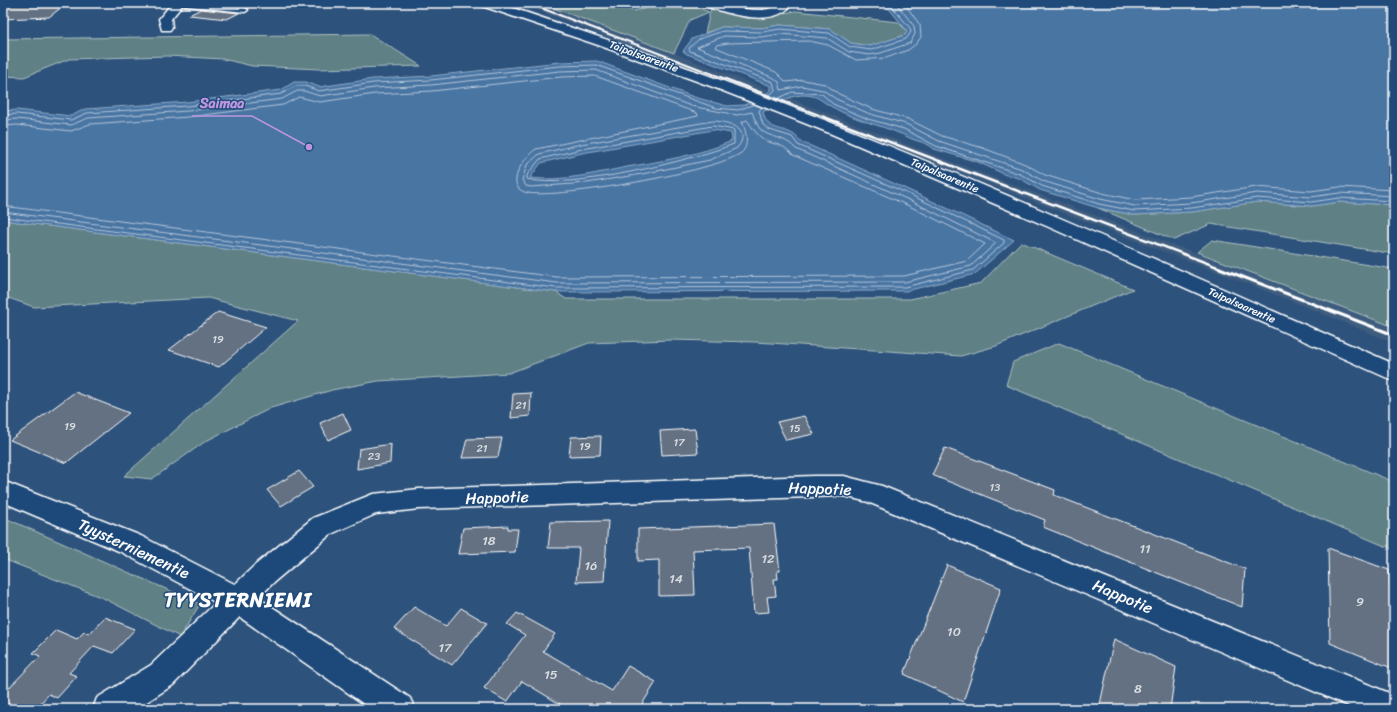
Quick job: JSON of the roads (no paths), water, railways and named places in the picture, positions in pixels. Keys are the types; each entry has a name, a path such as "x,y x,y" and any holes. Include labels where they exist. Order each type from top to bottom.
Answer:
{"main road":[{"name":"Taipalsaarentie","path":"486,3 620,48 738,92 958,180 1163,269 1394,373"},
{"name":"Tyysterniementie","path":"3,491 130,544 238,600 399,709"}],"street":[{"path":"166,27 165,19 178,3"},
{"path":"706,3 736,11 762,14 784,9 787,3"},
{"name":"Happotie","path":"108,709 162,675 238,600 295,548 322,526 374,504 406,500 814,486 844,486 873,493 1392,709"}],"lane":[{"path":"178,3 245,10"}],"water":[{"path":"882,3 1394,3 1394,205 1339,202 1312,206 1257,202 1192,212 1134,215 1098,208 1040,190 1019,178 1006,175 978,162 934,149 929,145 842,112 816,97 802,95 786,99 763,112 765,119 769,124 790,133 800,141 1014,240 975,274 906,291 556,292 3,220 3,111 17,110 71,116 85,109 187,102 281,90 294,82 306,82 319,87 373,79 431,76 560,62 597,61 694,97 727,106 744,105 762,97 771,90 771,86 687,54 683,51 692,39 722,27 762,28 780,25 830,29 851,43 870,46 905,35 907,31 891,11","holes":["713,130 731,133 732,141 707,150 680,157 566,178 530,178 541,163 582,153"]}],"railway":[{"path":"528,3 827,118"},
{"path":"824,117 1220,268"},
{"path":"1217,267 1394,335"}],"place":[{"name":"Saimaa","path":"309,147"}],"district":[{"name":"TYYSTERNIEMI","path":"238,600"}]}
